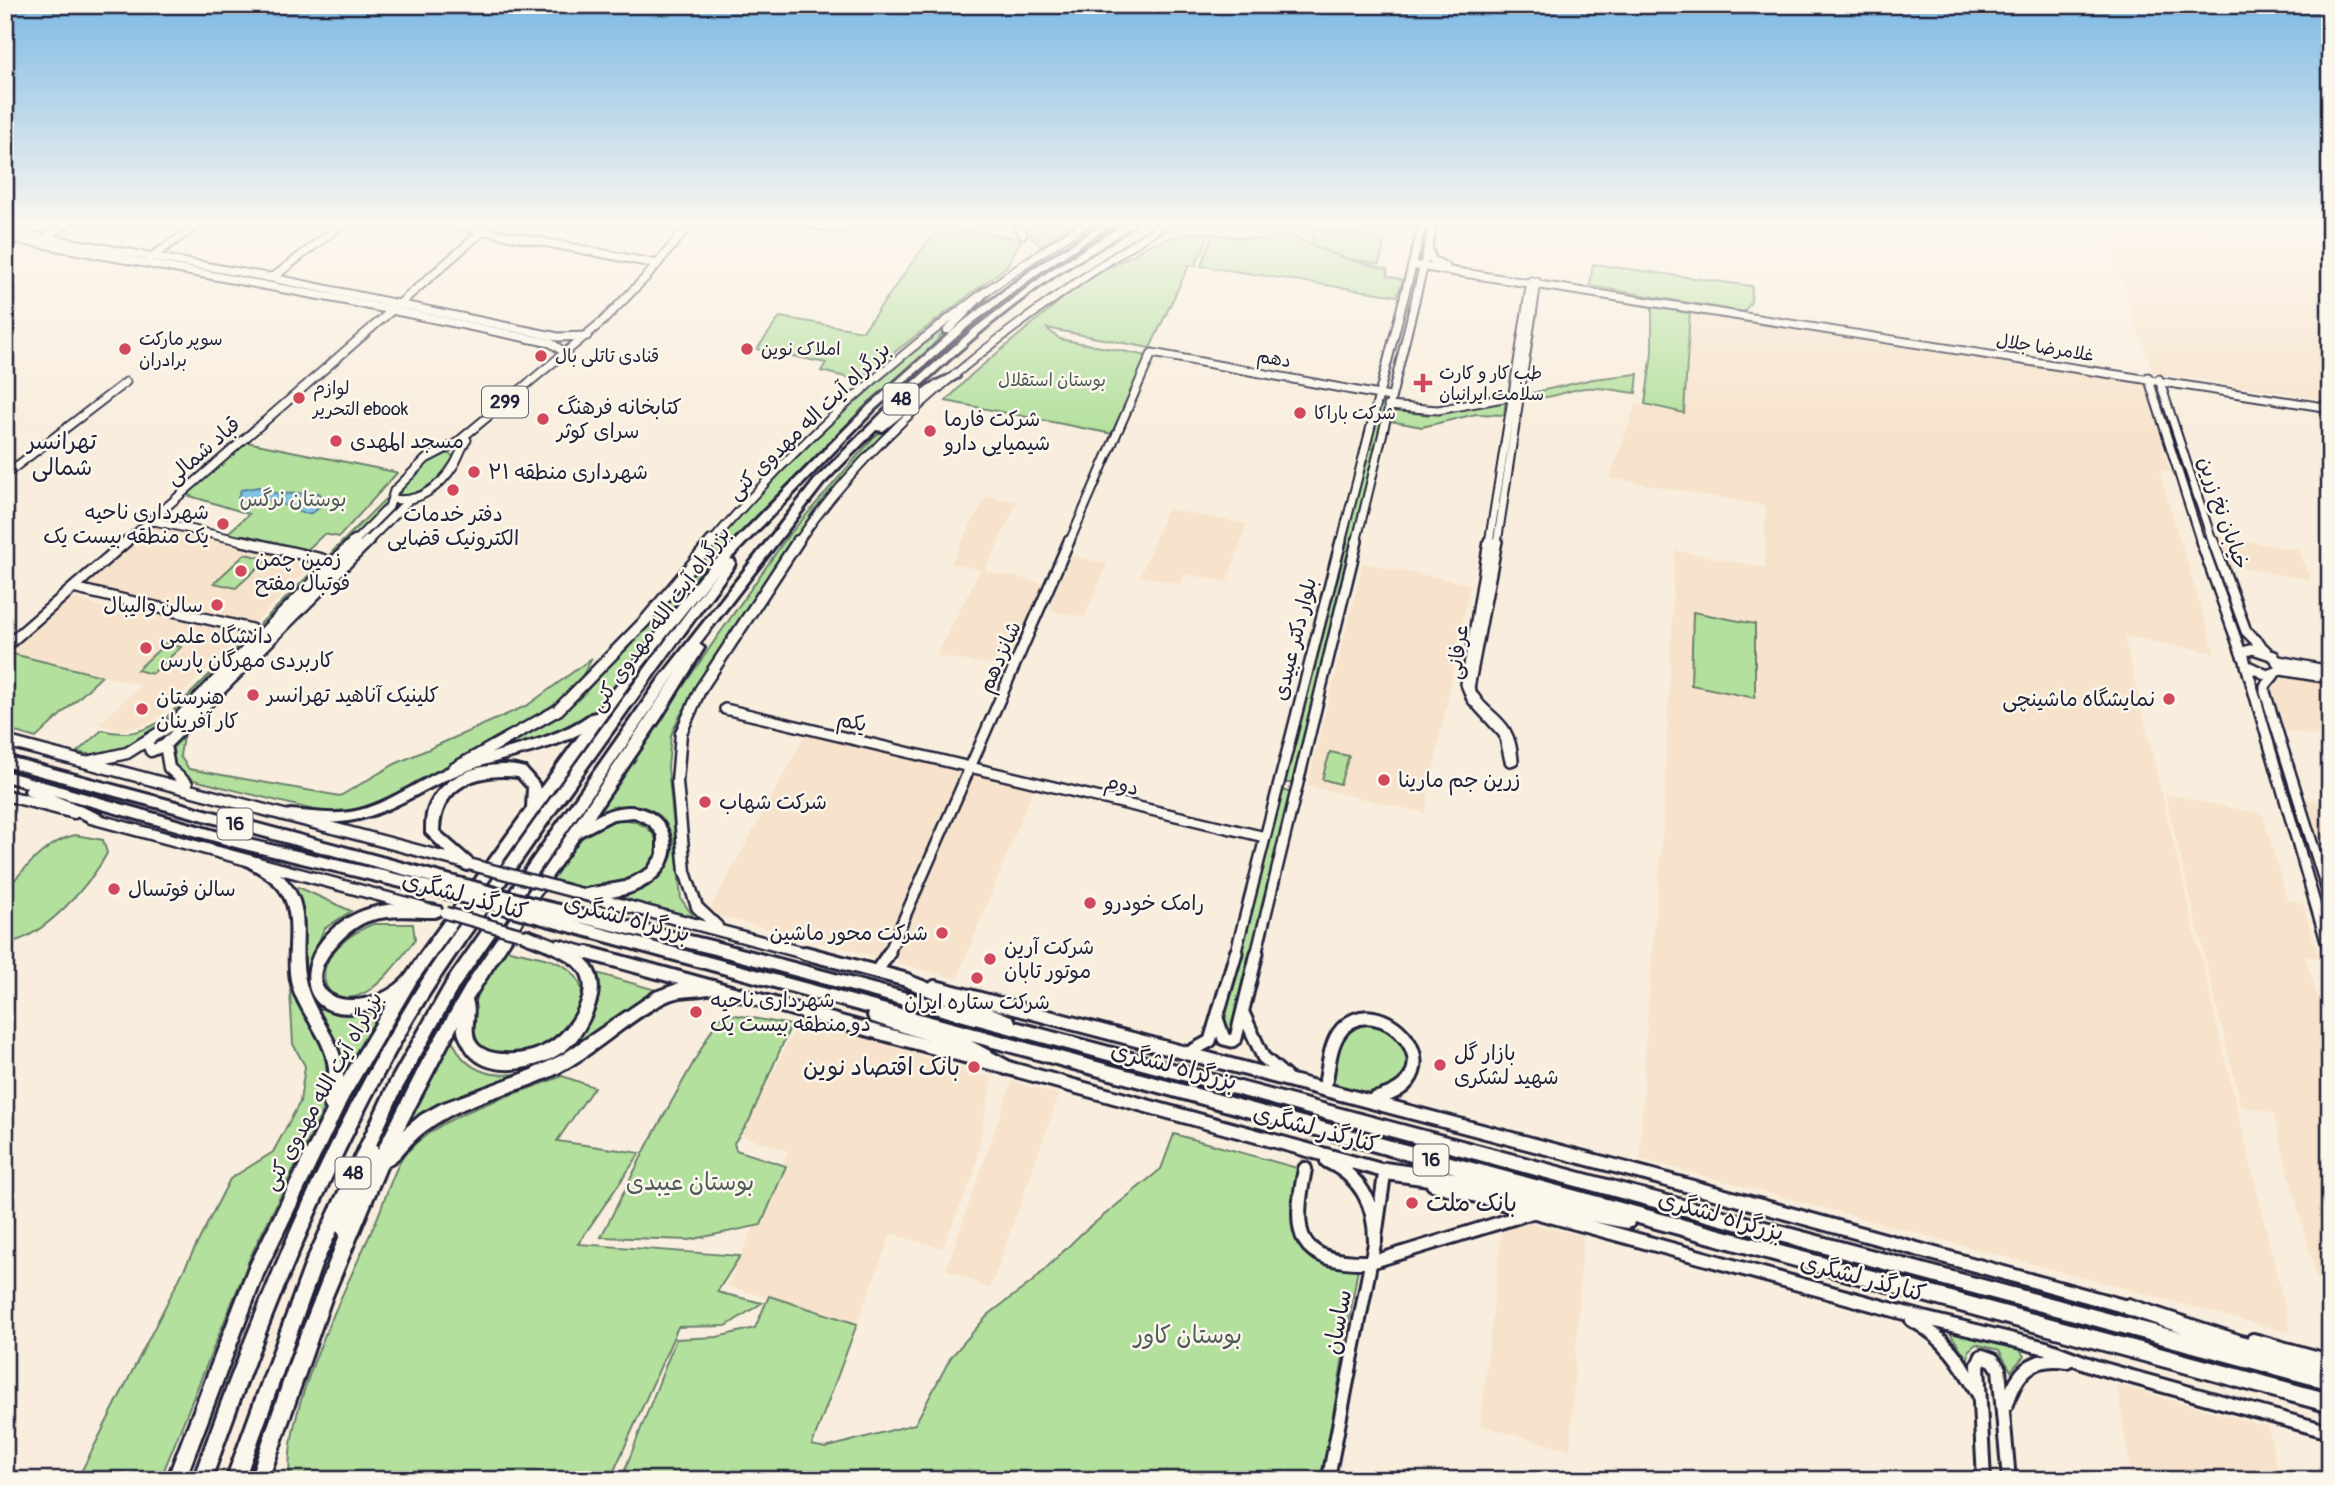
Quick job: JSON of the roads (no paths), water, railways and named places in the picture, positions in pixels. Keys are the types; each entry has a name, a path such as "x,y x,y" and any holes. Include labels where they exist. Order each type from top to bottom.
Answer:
{"highway":[{"path":"914,368 985,292"},
{"name":"بزرگراه آیت اله مهدوی کنی","path":"751,534 825,455 914,368 1007,292"},
{"name":"بزرگراه آیت الله مهدوی کنی","path":"235,1480 315,1260 386,1105 454,982 664,681 714,620 786,522 848,452 913,387 978,330 1028,292"},
{"path":"848,452 926,392 954,377"},
{"name":"بزرگراه آیت الله مهدوی کنی","path":"173,1480 256,1271 343,1093 411,978 685,601 751,534"},
{"name":"بزرگراه آیت الله مهدوی کنی","path":"202,1480 236,1383 299,1228 370,1083 407,1017 577,769 751,534"},
{"name":"بزرگراه آیت الله مهدوی کنی","path":"259,1480 333,1273 375,1172 432,1060 473,989 564,849 680,682 714,620"},
{"path":"291,815 340,819 390,805 464,766 561,738 591,720 608,705"},
{"name":"بزرگراه لشگری","path":"5,761 836,999 2330,1403"},
{"path":"473,866 432,833 432,812 449,789 465,778 489,770 521,772 534,788 533,810"},
{"path":"5,778 96,819"},
{"name":"بزرگراه لشگری","path":"5,778 236,842 462,891"},
{"path":"564,849 589,825 616,813 645,815 663,827 666,849 663,858 648,876 635,886 614,894 586,894"},
{"path":"251,861 288,891 295,909 300,986 331,1045 336,1062 333,1102 316,1145"},
{"name":"بزرگراه لشگری","path":"535,911 711,947 2330,1381"},
{"path":"411,978 383,1000 353,1006 335,1005 322,997 315,985 317,963 344,927 362,916 440,912"},
{"path":"473,989 463,1029 468,1044 482,1056 509,1063 523,1062 551,1052 571,1038 586,1014 592,989 586,968 569,954 524,935"},
{"path":"903,979 1068,1044"},
{"path":"375,1172 409,1133 440,1111 553,1068 660,997 680,989 712,987"},
{"path":"836,999 892,1023 967,1046 1006,1067"},
{"path":"343,1093 390,1033 407,1017"},
{"path":"333,1273 348,1214 386,1105"},
{"path":"1385,1171 1472,1183 1605,1217 1671,1225"},
{"path":"2129,1307 2330,1374"},
{"path":"243,1480 254,1432"},
{"path":"268,1480 270,1446"}],"main road":[{"path":"567,354 629,292"},
{"name":"299","path":"458,452 462,445 609,322 636,292"},
{"name":"بزرگراه آیت اله مهدوی کنی","path":"423,788 463,762 558,710 645,621 721,531 810,438 879,375 984,292"},
{"path":"727,932 709,921 692,901 685,876 678,749 682,730 702,690 800,538 865,461 954,377 1062,292"},
{"name":"299","path":"444,449 567,354"},
{"path":"87,762 116,757 147,742 173,724 389,507 397,486 430,456 444,449 458,452 454,465 433,486 421,497 407,502 165,744 151,751 147,742"},
{"path":"393,499 407,502"},
{"name":"کنارگذر لشگری","path":"5,741 1364,1099 2330,1361"},
{"path":"165,744 165,760 172,772 178,779 202,792"},
{"name":"کنارگذر لشگری","path":"5,794 1884,1307 2046,1348 2096,1367 2330,1432"},
{"path":"1326,1080 1333,1046 1346,1026 1373,1018 1398,1027 1414,1050 1416,1059 1412,1077 1397,1093 1383,1098 1364,1099"},
{"path":"1306,1150 1355,1177 1373,1213 1376,1241"},
{"path":"1305,1169 1297,1215 1303,1238 1315,1252 1330,1260 1372,1262"},
{"path":"1884,1307 1934,1330 1948,1343 1982,1402"},
{"path":"1984,1480 1978,1359 1986,1356 1993,1360 1999,1369 2005,1411 2009,1480"},
{"path":"2005,1411 2015,1377 2036,1360 2051,1358 2096,1367"}],"street":[{"path":"303,292 557,345 567,354"},
{"path":"344,292 565,338 587,336"},
{"name":"قباد شمالی","path":"5,647 411,292"},
{"name":"بلوار دکتر عبیدی","path":"1188,1053 1210,1041 1218,1021 1405,292"},
{"name":"بلوار دکتر عبیدی","path":"1218,1021 1224,1039 1232,1041 1238,1032 1417,292"},
{"name":"عرفانی","path":"1533,292 1466,684 1468,694 1504,734 1510,761 1513,760 1514,750 1507,727 1478,704 1469,688 1500,528 1533,292"},
{"name":"غلامرضا جلال","path":"1587,292 2161,383 2330,406"},
{"path":"521,337 528,330"},
{"name":"دهم","path":"1152,353 1379,394 1389,401 1438,410 1514,396"},
{"name":"شانزدهم","path":"876,972 885,961 972,766 1152,353"},
{"name":"خیابان نخ زرین","path":"2150,381 2198,534 2244,660 2330,955"},
{"path":"5,469 123,382 5,475"},
{"name":"خیابان نخ زرین","path":"2161,383 2211,537 2246,631 2267,652"},
{"path":"150,520 322,559"},
{"path":"2198,534 2211,537"},
{"path":"73,588 251,629"},
{"path":"2330,671 2302,666 2278,669 2260,673 2244,660 2243,652 2253,649 2267,652 2278,669 2330,678"},
{"path":"2278,669 2265,686 2265,692 2330,900"},
{"name":"یکم","path":"724,709 732,713 972,766"},
{"name":"دوم","path":"972,766 1265,837"},
{"path":"1243,1010 1249,1032 1263,1058 1292,1080"},
{"name":"ساسان","path":"1328,1480 1376,1241 1385,1171"},
{"path":"1372,1262 1535,1212"}],"water":[{"path":"258,487 278,494 319,493 325,500 312,513 306,514 271,501 245,501 238,498 241,490"}],"tunnel":[{"path":"1305,1169 1325,1085"}],"place":[{"name":"سوپر مارکت برادران","path":"125,349"},
{"name":"املاک نوین","path":"747,349"},
{"name":"قنادی تاتلی بال","path":"541,356"},
{"name":"طب کار و کارت سلامت ایرانیان","path":"1423,383"},
{"name":"لوازم التحریر ebook","path":"299,398"},
{"name":"شرکت باراکا","path":"1300,413"},
{"name":"کتابخانه فرهنگ سرای کوثر","path":"543,419"},
{"name":"شرکت فارما شیمیایی دارو","path":"930,431"},
{"name":"مسجد المهدی","path":"336,441"},
{"name":"شهرداری منطقه ۲۱","path":"474,472"},
{"name":"دفتر خدمات الکترونیک قضایی","path":"453,490"},
{"name":"شهرداری ناحیه یک منطقه بیست یک","path":"223,524"},
{"name":"زمین چمن فوتبال مفتح","path":"241,571"},
{"name":"سالن والیبال","path":"217,605"},
{"name":"دانشگاه علمی کاربردی مهرگان پارس","path":"146,648"},
{"name":"کلینیک آناهید تهرانسر","path":"253,695"},
{"name":"نمایشگاه ماشینچی","path":"2169,699"},
{"name":"هنرستان کار آفرینان","path":"142,709"},
{"name":"زرین جم مارینا","path":"1384,780"},
{"name":"شرکت شهاب","path":"705,802"},
{"name":"سالن فوتسال","path":"114,889"},
{"name":"رامک خودرو","path":"1090,903"},
{"name":"شرکت محور ماشین","path":"942,933"},
{"name":"شرکت آرین موتور تابان","path":"990,959"},
{"name":"شرکت ستاره ایران","path":"977,978"},
{"name":"شهرداری ناحیه دو منطقه بیست یک","path":"696,1012"},
{"name":"بازار گل شهید لشکری","path":"1440,1065"},
{"name":"بانک اقتصاد نوین","path":"974,1067"},
{"name":"بانک ملت","path":"1412,1203"}],"district":[{"name":"تهرانسر شمالی","path":"62,454"}],"park label":[{"name":"بوستان استقلال","path":"1052,380"},
{"name":"بوستان نرگس","path":"293,499"},
{"name":"بوستان عیبدی","path":"690,1182"},
{"name":"بوستان کاور","path":"1188,1335"}]}
